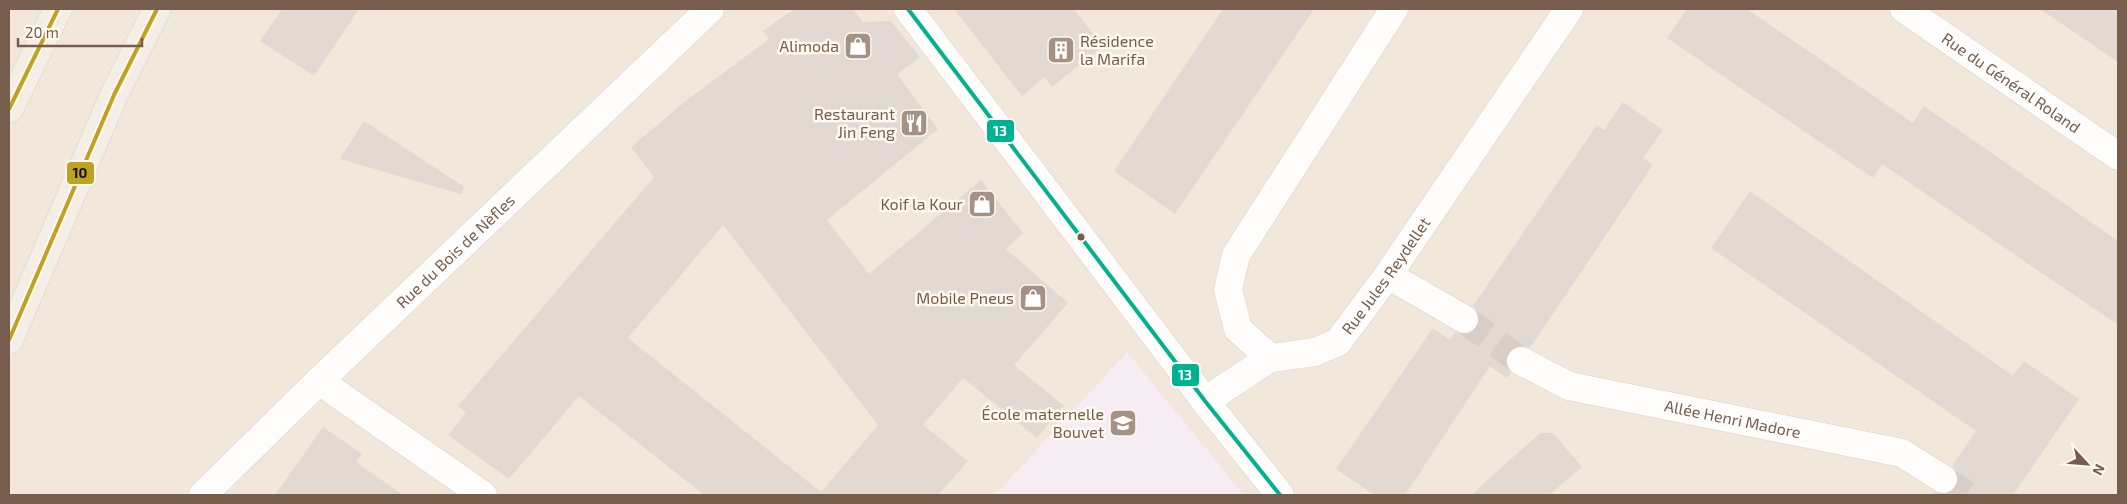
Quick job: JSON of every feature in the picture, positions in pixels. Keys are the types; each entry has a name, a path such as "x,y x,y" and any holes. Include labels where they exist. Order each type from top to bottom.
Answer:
{"main road":[{"path":"9,108 58,9"},
{"path":"9,340 114,95 156,9"}],"street":[{"name":"Rue du Bois de Nèfles","path":"203,495 318,381 710,9"},
{"path":"908,9 1205,401 1280,495"},
{"path":"1205,401 1270,358 1238,328 1228,290 1236,255 1394,9"},
{"name":"Rue Jules Reydellet","path":"1270,358 1315,352 1338,342 1388,275 1569,9"},
{"name":"Rue du Général Roland","path":"1904,9 2118,156"},
{"path":"1388,275 1464,319"},
{"name":"Allée Henri Madore","path":"1521,360 1570,386 1902,453 1943,479"},
{"path":"318,381 483,495"}],"shaded area":[{"path":"9,9 2118,9 2118,495 9,495"},
{"name":"École maternelle Bouvet","path":"1127,352 1244,495 995,495"}],"building":[{"path":"282,9 359,9 314,76 260,41"},
{"path":"794,9 853,9 863,22 891,21 920,57 897,74 938,129 827,220 869,274 981,180 1023,233 1006,249 1068,303 1014,365 1064,406 1037,438 963,378 923,425 968,461 938,495 704,495 579,396 509,479 448,435 466,413 458,406 654,177 631,147 687,100 769,39 763,31","holes":["723,225 878,425 821,492 628,338"]},
{"name":"Résidence la Marifa","path":"954,9 1074,9 1103,46 1052,87 1044,77 1022,96"},
{"path":"1223,9 1314,9 1175,214 1114,171"},
{"path":"1687,9 1747,9 1913,123 1924,106 2118,241 2118,325 1882,164 1873,178 1667,38"},
{"path":"2040,9 2118,9 2118,62"},
{"path":"1623,102 1663,130 1643,158 1653,165 1530,348 1520,345 1507,353 1505,362 1511,373 1507,378 1490,366 1405,495 1375,495 1336,469 1433,328 1450,340 1455,332 1464,335 1471,333 1477,327 1480,319 1478,312 1473,306 1597,125 1604,130"},
{"path":"364,121 464,187 461,194 340,159"},
{"path":"1750,191 2013,376 2024,361 2079,399 2013,495 1942,495 1950,493 1956,488 1959,479 1957,471 1952,466 1976,431 1711,248"},
{"path":"323,427 362,454 356,462 403,495 275,495"},
{"path":"1540,433 1553,433 1582,467 1549,495 1471,495"}],"tunnel":[{"path":"1464,319 1521,361"},
{"path":"1943,479 1966,495"}],"transit line":[{"name":"10","path":"9,109 58,9"},
{"name":"10","path":"9,340 114,95 157,9"},
{"name":"13","path":"908,9 1205,401 1280,495"}],"place":[{"name":"Alimoda","path":"858,46"},
{"name":"Résidence la Marifa","path":"1061,50"},
{"name":"Restaurant Jin Feng","path":"914,123"},
{"name":"Koif la Kour","path":"982,204"},
{"name":"Mobile Pneus","path":"1033,298"},
{"name":"École maternelle Bouvet","path":"1123,423"}]}
